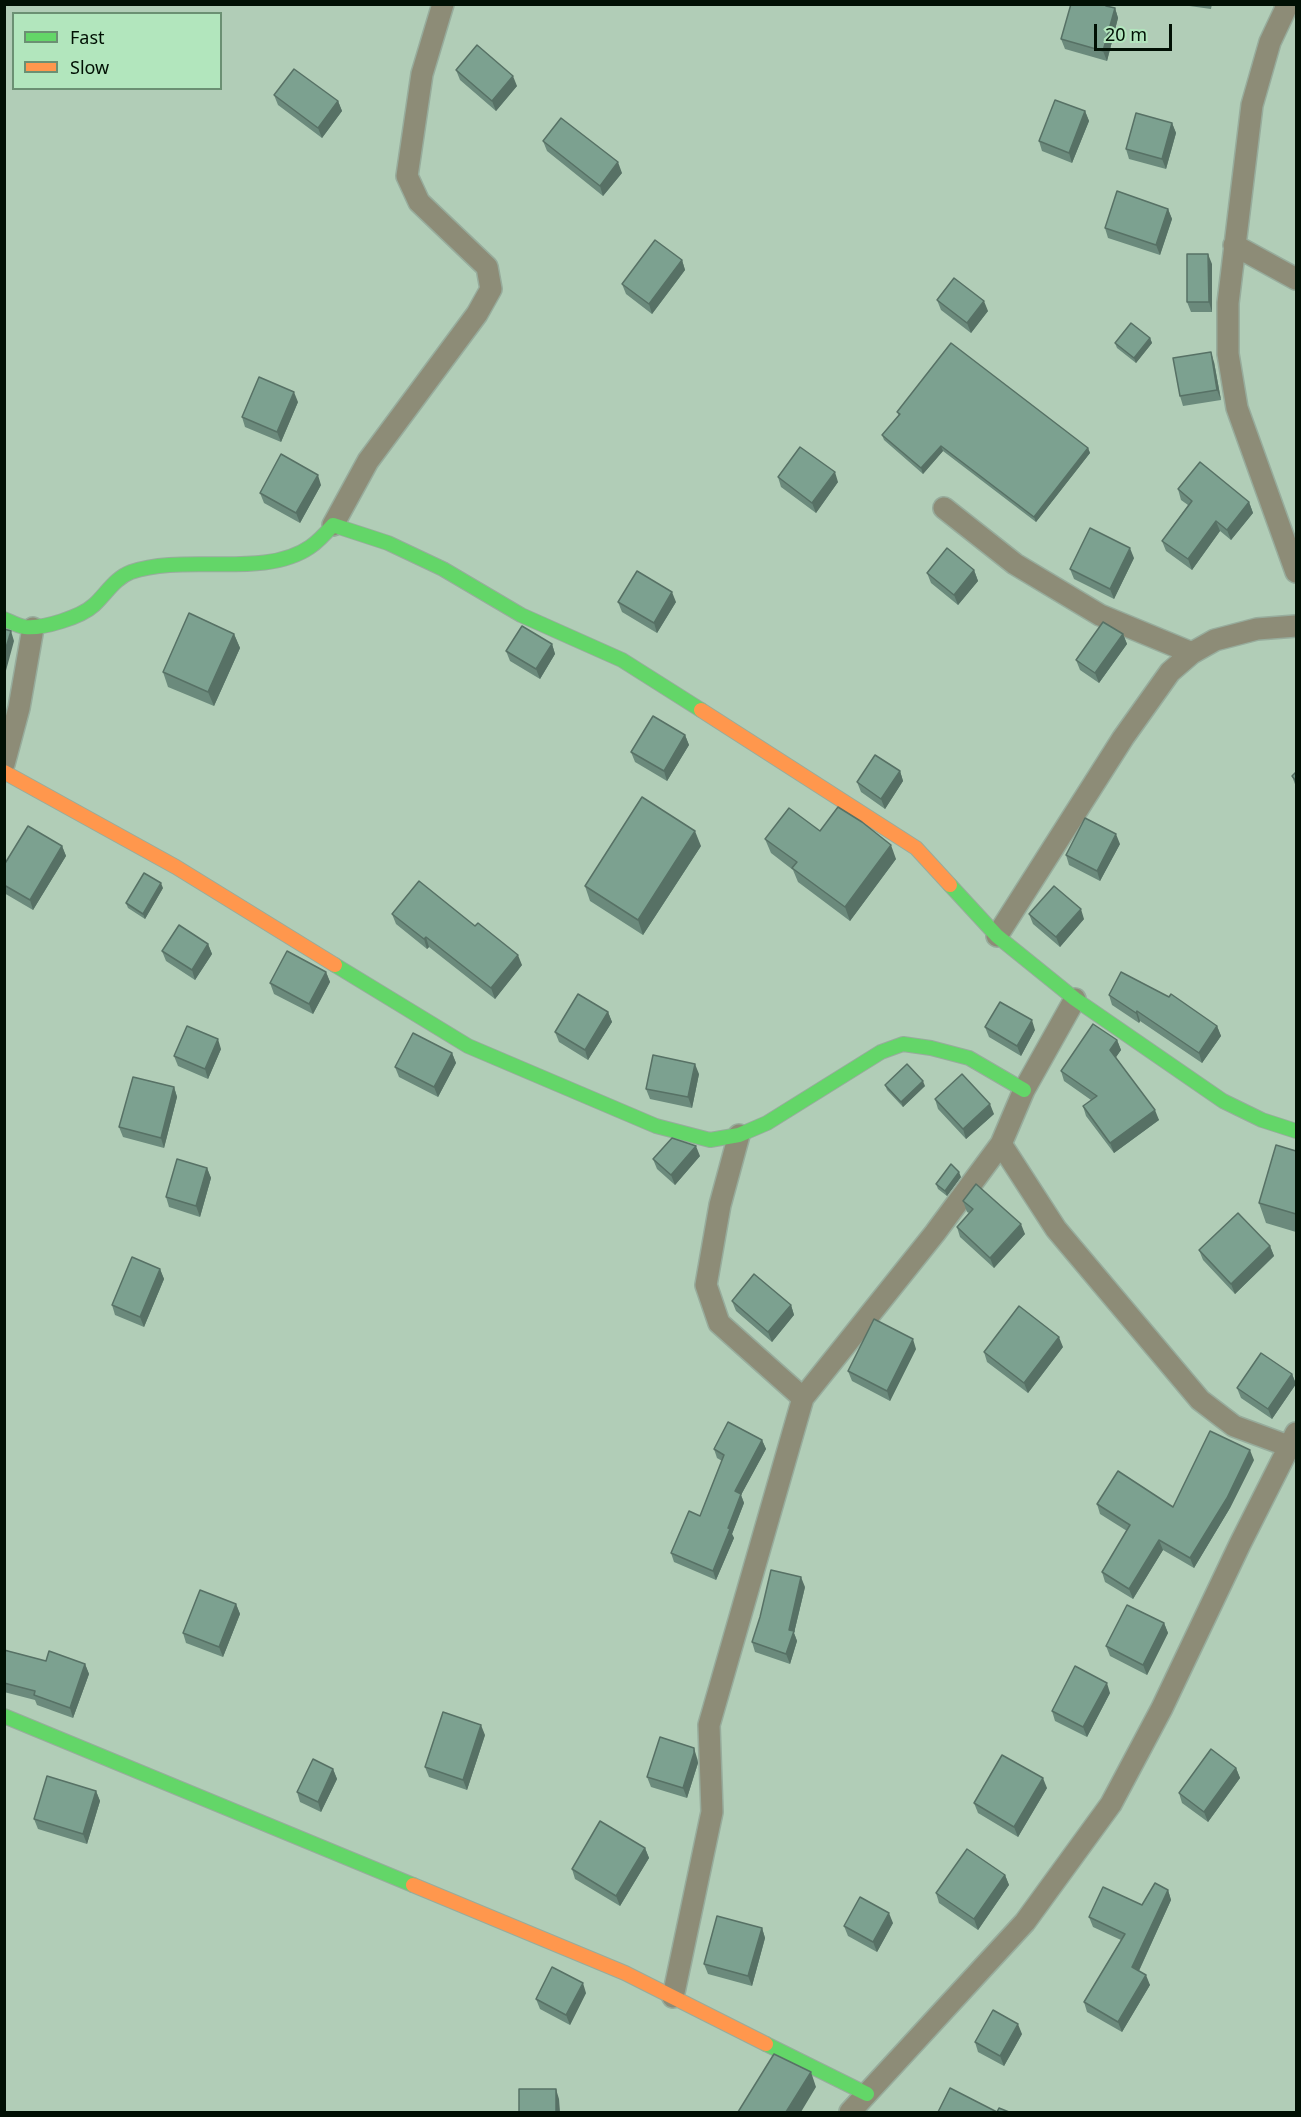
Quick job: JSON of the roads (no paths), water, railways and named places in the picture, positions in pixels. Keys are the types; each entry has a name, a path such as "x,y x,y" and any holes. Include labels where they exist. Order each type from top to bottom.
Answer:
{"street":[{"path":"4,619 17,625 33,628 74,617 90,609 119,578 132,572 174,564 271,562 307,550 333,525 368,461 477,314 491,289 487,267 419,202 407,176 422,74 443,4"},
{"path":"1289,10 1270,42 1252,105 1228,303 1228,354 1237,408 1296,572"},
{"path":"1234,245 1296,279"},
{"path":"944,508 1015,564 1100,615 1192,654"},
{"path":"333,525 388,543 443,569 521,615 622,660 916,848 997,936 1075,999 1223,1101 1262,1120 1296,1131"},
{"path":"997,936 1123,738 1170,672 1192,654 1215,640 1257,629 1296,626"},
{"path":"4,764 19,708 33,628"},
{"path":"4,772 176,867 468,1046 656,1126 710,1140 739,1135 767,1123 881,1052 903,1044 931,1048 969,1058 1024,1090"},
{"path":"673,1997 712,1812 709,1725 803,1398 935,1233 1001,1144 1024,1090 1075,999"},
{"path":"739,1135 720,1205 706,1285 718,1323 803,1398"},
{"path":"850,2112 1025,1922 1111,1804 1162,1708 1240,1544 1294,1440 1234,1426 1200,1400 1056,1228 1001,1144"},
{"path":"4,1716 625,1973 867,2094"}]}
